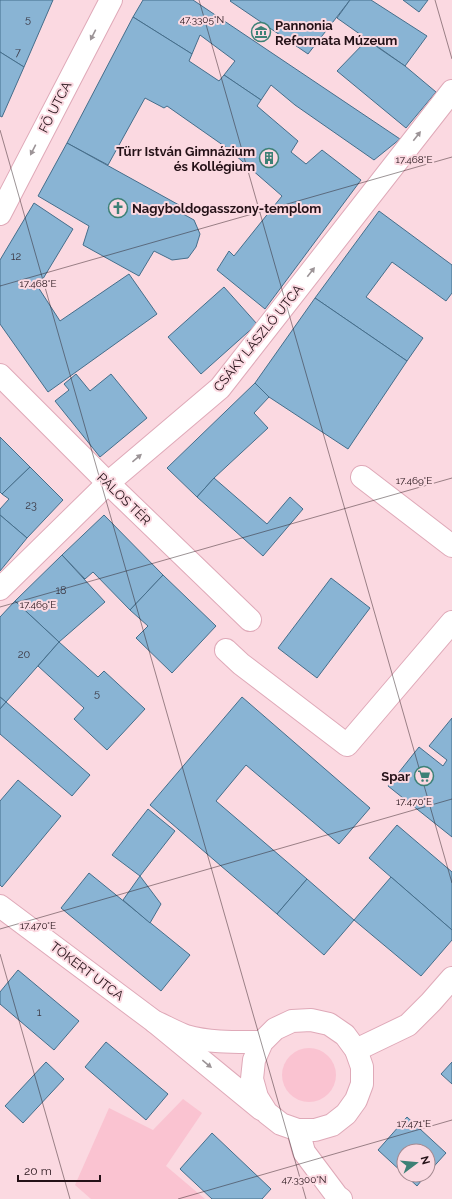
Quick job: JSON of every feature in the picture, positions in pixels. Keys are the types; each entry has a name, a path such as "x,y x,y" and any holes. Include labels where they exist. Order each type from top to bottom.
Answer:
{"street":[{"name":"FŐ UTCA","path":"0,214 111,0"},
{"name":"CSÁKY LÁSZLÓ UTCA","path":"0,589 108,483 220,388 452,91"},
{"name":"PÁLOS TÉR","path":"0,375 108,483 250,620"},
{"path":"362,477 452,546"},
{"path":"226,650 241,664 347,745 452,622"},
{"name":"TÓKERT UTCA","path":"0,906 155,1022 267,1113 281,1124 298,1130 316,1130 332,1124 346,1114 356,1100 362,1084 362,1066 356,1050 345,1035 329,1024 311,1020 292,1022 275,1029 262,1042 254,1060 252,1079 256,1097 267,1113"},
{"path":"356,1050 408,1025 452,978"},
{"name":"TÓKERT UTCA","path":"155,1022 185,1036 204,1040 226,1042 262,1042"},
{"path":"298,1130 304,1152 338,1198"}],"shaded area":[{"path":"309,1048 319,1050 328,1056 334,1065 336,1075 334,1085 328,1094 319,1100 309,1102 299,1100 290,1094 284,1085 282,1075 284,1065 290,1056 299,1050"},
{"path":"183,1099 202,1113 166,1166 205,1199 91,1199 75,1185 109,1108 153,1130"}],"building":[{"path":"0,0 53,0 24,67 0,52"},
{"path":"143,0 193,0 400,139 374,160 295,105 271,85 261,100 224,75 235,61 200,35 192,54 133,17"},
{"path":"350,0 308,54 230,1"},
{"path":"350,0 371,0 427,36 405,66 337,18"},
{"path":"403,0 428,0 419,12"},
{"name":"Türr István Gimnázium és Kollégium","path":"133,17 192,54 189,61 219,81 224,75 261,100 257,106 298,141 291,152 306,164 322,150 361,180 265,309 217,270 229,251 234,256 282,196 227,148 167,106 164,108 145,98 108,165 67,143"},
{"path":"367,40 405,66 436,92 406,128 337,71"},
{"path":"0,52 24,67 2,117 0,116"},
{"name":"Nagyboldogasszony-templom","path":"67,143 179,205 176,210 194,220 200,234 196,247 188,258 172,260 154,251 139,276 83,245 89,226 38,196"},
{"path":"34,203 73,229 38,287 60,321 129,274 157,314 48,392 0,324 0,260"},
{"path":"379,211 452,265 452,293 446,301 392,262 366,297 423,338 407,361 315,298"},
{"path":"224,287 257,324 201,374 168,337"},
{"path":"315,298 407,361 348,449 269,397 255,383"},
{"path":"76,374 90,391 111,374 147,418 100,457 55,401 69,390 64,384"},
{"path":"255,383 269,397 254,413 268,428 214,478 197,497 167,468"},
{"path":"0,437 30,467 2,494 0,492"},
{"path":"30,467 63,500 27,538 0,515 0,509 9,499 2,494"},
{"path":"214,478 267,524 290,497 303,509 263,556 197,497"},
{"path":"0,515 27,538 0,571"},
{"path":"104,515 163,575 130,610 93,572 85,579 62,555"},
{"path":"62,555 105,602 59,642 15,601"},
{"path":"163,575 216,626 172,673 136,638 148,626 130,610"},
{"path":"331,578 370,608 317,678 278,648"},
{"path":"15,601 59,642 6,702 0,697 0,617"},
{"path":"59,642 98,677 104,671 145,709 107,750 74,719 84,708 38,666"},
{"path":"0,697 6,702 0,709"},
{"path":"242,697 370,808 339,844 246,765 216,801 307,879 277,914 150,805"},
{"path":"6,702 90,775 72,796 0,734 0,709"},
{"name":"Spar","path":"452,718 452,837 388,786 419,747 443,766 447,760 429,746"},
{"path":"18,780 61,816 2,887 0,885 0,801"},
{"path":"148,809 175,831 140,876 112,855"},
{"path":"397,825 452,872 452,930 369,858"},
{"path":"89,873 190,955 161,991 61,908"},
{"path":"140,876 161,904 150,923 123,900"},
{"path":"391,877 452,930 452,940 421,976 354,920"},
{"path":"307,879 354,920 324,955 277,914"},
{"path":"18,970 79,1021 54,1050 0,1004 0,992"},
{"path":"106,1042 168,1094 146,1120 85,1067"},
{"path":"46,1062 64,1079 23,1123 5,1106"},
{"path":"452,1062 452,1084 441,1074"},
{"path":"407,1117 435,1143 396,1143 396,1167 378,1150"},
{"path":"212,1133 271,1189 262,1199 212,1199 180,1169"},
{"path":"436,1144 446,1153 436,1164"}],"place":[{"name":"Pannonia Reformata Múzeum","path":"261,32"},
{"name":"Türr István Gimnázium és Kollégium","path":"269,158"},
{"name":"Nagyboldogasszony-templom","path":"118,208"},
{"name":"Spar","path":"424,776"}]}
